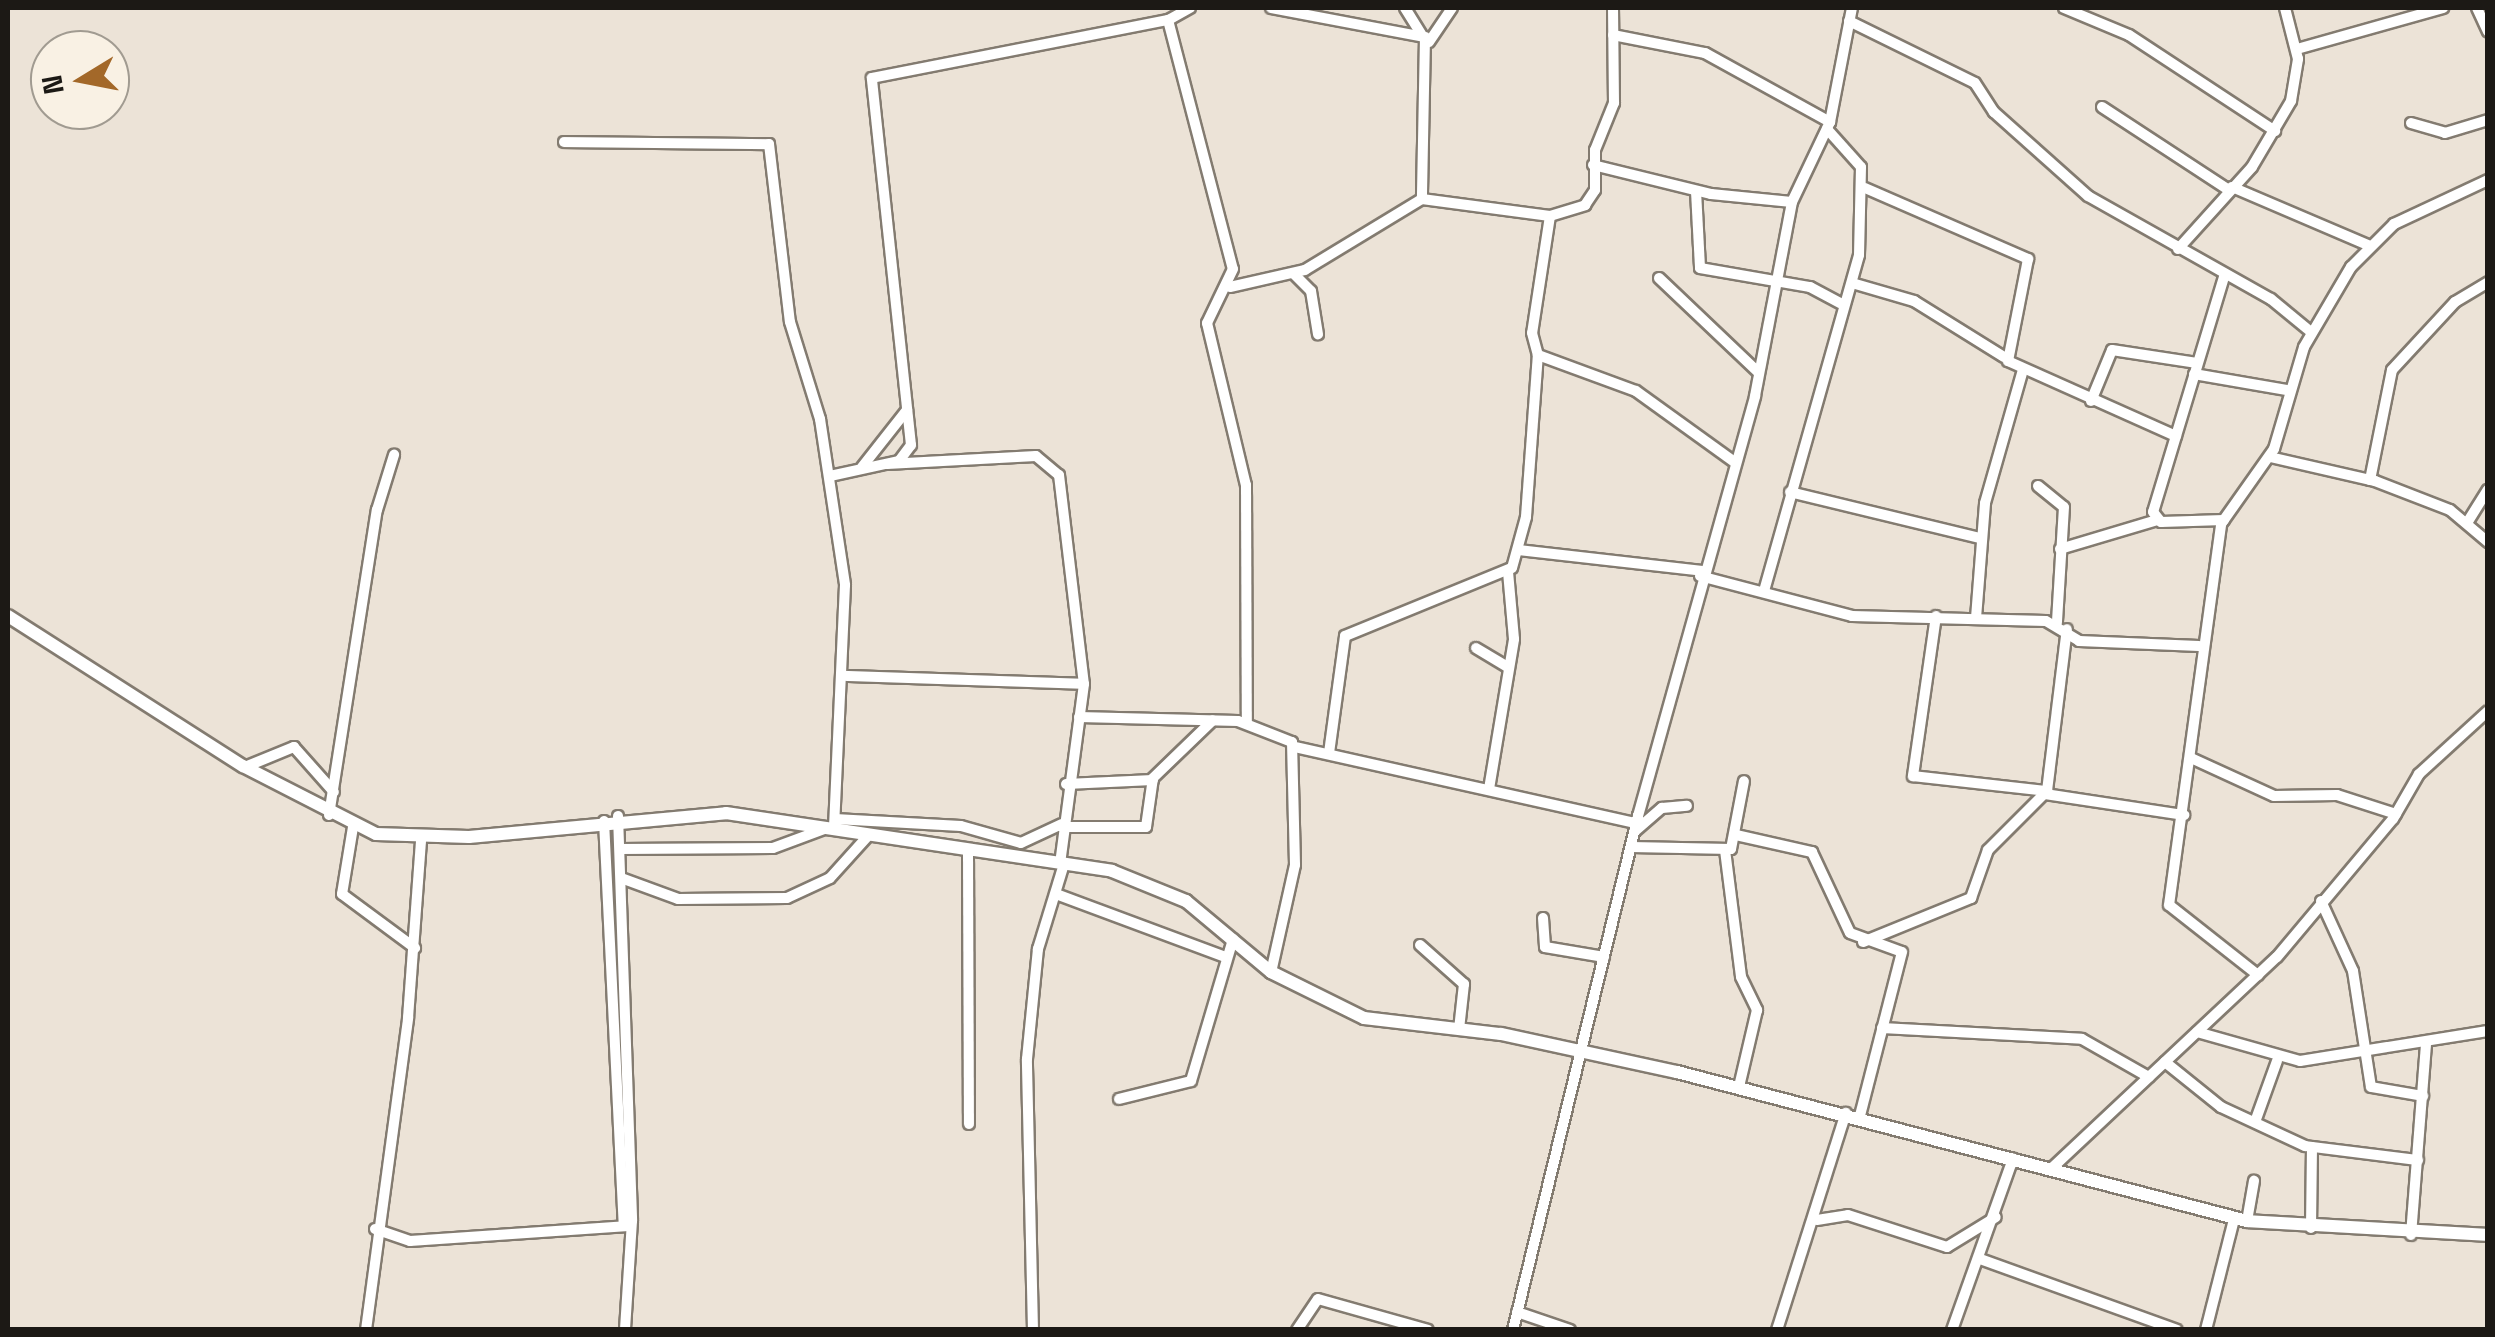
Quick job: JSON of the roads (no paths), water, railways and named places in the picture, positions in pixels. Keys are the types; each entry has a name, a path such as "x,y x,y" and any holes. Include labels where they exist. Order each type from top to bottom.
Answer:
{"street":[{"path":"1156,8 1163,20 1230,287"},
{"path":"886,464 908,454 907,410 872,78 1163,20 1190,8"},
{"path":"1272,8 1425,38"},
{"path":"1405,8 1425,38 1422,199"},
{"path":"1425,38 1452,8"},
{"path":"1247,723 1246,485 1206,324 1230,287 1294,274 1422,199 1550,216 1590,202 1593,165 1614,103 1613,8"},
{"path":"1513,1330 1584,1058 1635,827 1758,372 1792,202 1829,126 1852,8"},
{"path":"2064,8 2129,34 2275,131"},
{"path":"2178,249 2275,131 2296,84 2297,49 2285,8"},
{"path":"2297,49 2443,8"},
{"path":"2477,8 2488,32"},
{"path":"1849,21 1976,83 2062,175 2311,332"},
{"path":"1613,35 1705,53 1829,126 1858,156 1864,188 1852,283 1840,302 1764,591"},
{"path":"2102,107 2230,189 2368,245"},
{"path":"2411,122 2445,133 2488,120"},
{"path":"564,142 769,144 790,322 830,476 846,676 832,825"},
{"path":"1593,165 1696,191 1792,202"},
{"path":"2258,976 2170,909 2191,758 2200,646 2224,520 2270,457 2287,390 2311,332 2368,245 2428,204 2488,180"},
{"path":"1864,188 2028,260 2004,357"},
{"path":"1696,191 1700,268 1840,302"},
{"path":"1489,789 1508,667 1508,572 1519,550 1538,355 1532,333 1550,216"},
{"path":"1294,274 1311,291 1318,334"},
{"path":"2157,520 2176,436 2224,277"},
{"path":"1659,278 1758,372"},
{"path":"2370,480 2392,370 2455,302 2488,282"},
{"path":"1852,283 1914,301 2023,370 2176,436"},
{"path":"2090,401 2112,350 2287,390"},
{"path":"1538,355 1636,391 1733,461"},
{"path":"1976,618 1980,538 2023,370"},
{"path":"858,470 907,410"},
{"path":"329,815 377,510 394,455"},
{"path":"2270,457 2370,480 2466,523 2488,542"},
{"path":"830,476 886,464 1052,462 1070,514 1084,684 1066,784 1062,864 1038,950 1027,1059 1034,1330"},
{"path":"1863,942 1908,916 1970,898 1988,850 2046,792 2062,626 2060,550 2064,507 2038,486"},
{"path":"2466,523 2488,490"},
{"path":"1790,492 1980,538"},
{"path":"2060,550 2157,520 2224,520"},
{"path":"1519,550 1701,574 1843,614 1976,618 2062,626 2079,641 2200,646"},
{"path":"1329,753 1344,636 1508,572"},
{"path":"8,616 329,815 353,827 421,839 618,816 726,812 832,825 960,826 1021,842 1062,826 1142,830 1153,780 1214,720"},
{"path":"1936,616 1913,776 2046,792 2184,815"},
{"path":"1476,648 1508,667"},
{"path":"846,676 1084,684"},
{"path":"2052,1168 2258,976 2396,814 2419,774 2488,711"},
{"path":"1078,717 1247,723 1294,747 1489,789 1635,827 1662,808 1687,806"},
{"path":"246,767 294,747 334,792"},
{"path":"1270,972 1295,865 1294,747"},
{"path":"2191,758 2274,796 2337,795 2396,814"},
{"path":"1066,784 1153,780"},
{"path":"1739,1087 1756,1010 1740,977 1725,850 1736,835 1744,781"},
{"path":"618,816 628,1226 624,1330"},
{"path":"603,818 628,1226"},
{"path":"620,850 773,848 832,825 867,837 1062,864 1160,887 1270,972 1364,1018 1459,1029 1584,1058 1739,1087 1854,1114 2241,1220 2411,1235 2488,1235"},
{"path":"353,827 342,894 415,948"},
{"path":"1736,835 1812,852 1842,920 1863,942 1902,952 1854,1114 1777,1330"},
{"path":"622,878 678,899 786,898 830,878 867,837"},
{"path":"366,1330 375,1229 415,948 421,839"},
{"path":"1631,848 1725,850"},
{"path":"968,852 969,1124"},
{"path":"1056,894 1225,956"},
{"path":"2321,901 2343,939 2369,1052 2371,1087 2423,1096"},
{"path":"1543,918 1545,947 1604,957"},
{"path":"1119,1099 1191,1081 1225,956 1233,940"},
{"path":"1420,946 1464,984 1459,1029"},
{"path":"1882,1028 2082,1039 2149,1077"},
{"path":"2197,1032 2277,1061 2369,1052 2488,1031"},
{"path":"2411,1235 2426,1043"},
{"path":"2255,1122 2277,1061"},
{"path":"2165,1062 2255,1122 2312,1147 2418,1160"},
{"path":"2311,1228 2312,1147"},
{"path":"1952,1330 1996,1217 2012,1159"},
{"path":"2206,1330 2254,1181"},
{"path":"1818,1220 1848,1215 1947,1247 1996,1217"},
{"path":"375,1229 410,1242 628,1226"},
{"path":"1980,1259 2177,1330"},
{"path":"1297,1330 1318,1299 1428,1330"},
{"path":"1517,1312 1570,1330"}]}
